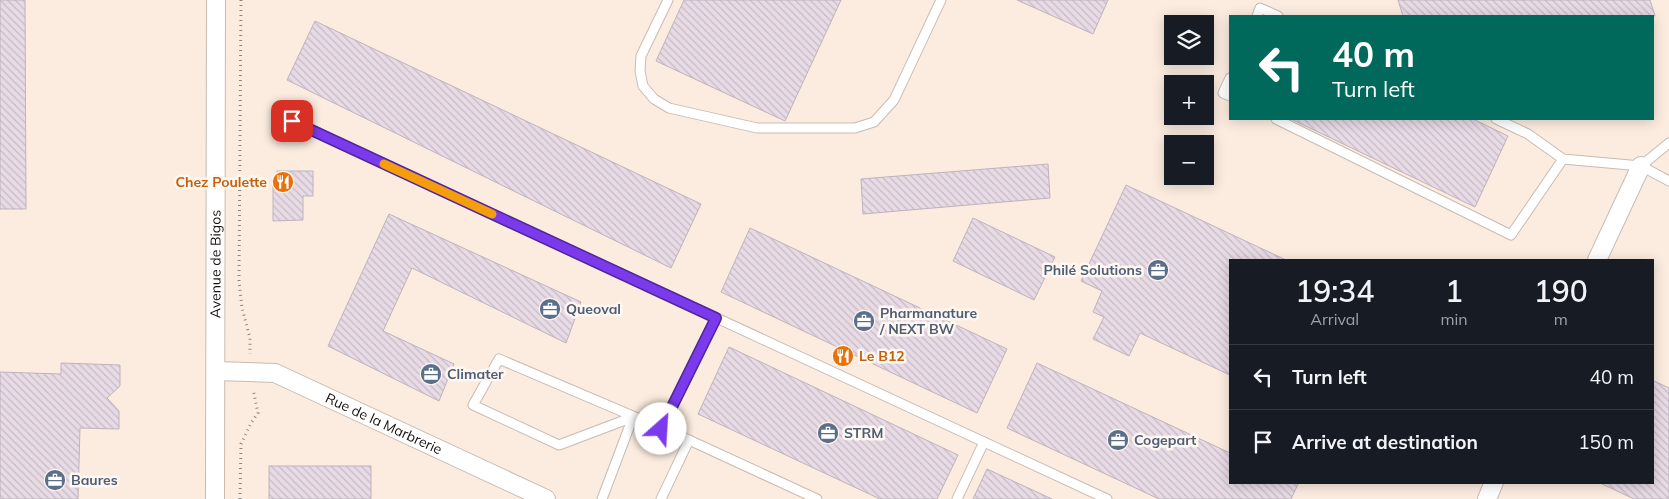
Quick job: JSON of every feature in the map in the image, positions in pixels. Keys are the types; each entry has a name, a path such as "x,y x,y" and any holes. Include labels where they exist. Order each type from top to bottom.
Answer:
{"street":[{"name":"Avenue de Bigos","path":"215,499 216,0"},
{"path":"1597,259 1640,166"},
{"name":"Rue de la Marbrerie","path":"216,371 275,374 546,499"},
{"path":"1487,499 1493,484"}],"lane":[{"path":"668,0 641,56 640,71 644,86 654,99 669,108 757,128 855,128 874,122 894,100 942,0"},
{"path":"1257,15 1260,8 1276,15"},
{"path":"1229,80 1224,93 1229,96"},
{"path":"1278,120 1511,235 1563,159"},
{"path":"1498,120 1528,134 1563,159 1640,166 1669,181"},
{"path":"292,121 1107,499"},
{"path":"1640,166 1669,143"},
{"path":"661,429 716,318"},
{"path":"633,417 559,445 473,405 499,359 688,440 817,499"},
{"path":"602,499 633,417"},
{"path":"661,499 688,440"},
{"path":"957,499 984,442"}],"path":[{"path":"240,499 241,444 250,423 258,413 250,372 250,338 242,308 239,280 241,0"}],"shaded area":[{"path":"0,0 1669,0 1669,499 0,499"}],"building":[{"path":"0,0 25,0 26,209 0,209"},
{"path":"684,0 841,0 785,121 656,61"},
{"path":"1017,0 1108,0 1093,34"},
{"path":"1398,0 1650,0 1655,16 1654,15 1403,15"},
{"path":"315,21 701,204 671,268 287,80"},
{"path":"1293,120 1475,120 1508,136 1475,207"},
{"path":"1048,164 1050,198 863,214 861,179"},
{"path":"277,171 313,171 313,196 303,196 303,220 273,221 273,183 277,183"},
{"name":"Philé Solutions","path":"1126,185 1284,259 1229,259 1229,375 1140,333 1129,356 1093,339 1104,317 1093,312 1102,291 1081,281"},
{"path":"389,214 581,302 566,343 412,268 383,331 454,364 439,401 328,346"},
{"path":"973,218 1055,257 1034,300 953,261"},
{"name":"Pharmanature / NEXT BW","path":"750,228 1007,349 977,413 721,292"},
{"name":"STRM","path":"729,347 958,455 937,499 880,499 698,414"},
{"path":"61,363 120,365 120,386 107,398 119,411 119,429 80,428 78,499 0,499 0,372 61,374"},
{"name":"Cogepart","path":"1037,363 1229,453 1229,484 1298,484 1291,499 1159,499 1007,428"},
{"path":"1654,381 1669,388 1669,499 1634,499 1602,484 1654,484"},
{"path":"269,466 371,466 371,499 269,499"},
{"path":"987,469 1052,499 973,499"}],"slow traffic":[{"path":"384,164 492,214"}],"place":[{"name":"Chez Poulette","path":"283,182"},
{"name":"Philé Solutions","path":"1158,270"},
{"name":"Queoval","path":"550,309"},
{"name":"Pharmanature / NEXT BW","path":"864,321"},
{"name":"Le B12","path":"843,356"},
{"name":"Climater","path":"431,374"},
{"name":"STRM","path":"828,433"},
{"name":"Cogepart","path":"1118,440"},
{"name":"Baures","path":"55,480"}],"route":[{"path":"292,121 716,318 661,429"}]}
